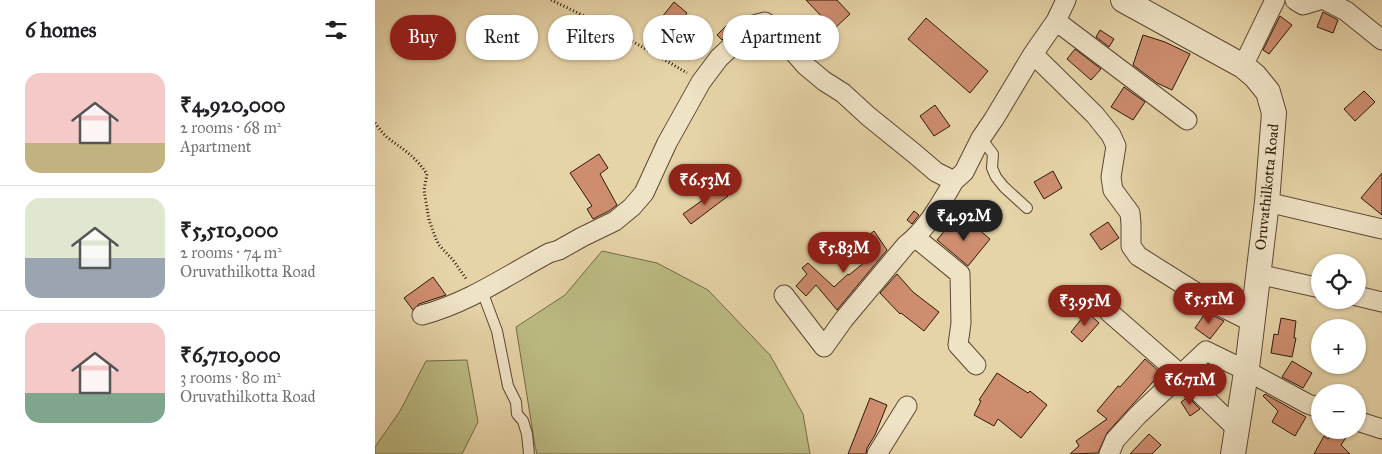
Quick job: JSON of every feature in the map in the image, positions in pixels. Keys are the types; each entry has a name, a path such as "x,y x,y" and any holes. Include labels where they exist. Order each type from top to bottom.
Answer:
{"street":[{"path":"784,294 824,347 844,319 906,245 916,238 940,205 954,181 964,172 981,138 1033,54 1056,21 1066,0"},
{"name":"Oruvathilkotta Road","path":"1123,0 1243,66 1255,76 1268,92 1274,113 1267,202 1247,371 1234,454"},
{"path":"1243,66 1275,0"},
{"path":"1295,0 1303,5 1320,0"},
{"path":"1325,0 1346,11 1382,40"},
{"path":"1056,21 1187,120"},
{"path":"422,315 453,305 482,291 549,253 559,250 615,221 632,207 644,194 667,142 701,82 719,58 755,25 765,22 806,66 824,81 843,93 936,172 954,181"},
{"path":"1033,54 1090,110 1111,135 1116,146 1111,177 1113,190 1130,213 1131,246 1138,256 1209,300 1252,322"},
{"path":"1267,202 1382,229"},
{"path":"916,238 960,274 961,323 958,345 976,365"},
{"path":"1258,274 1311,286"},
{"path":"1366,298 1382,302"},
{"path":"1109,312 1180,374 1237,429"},
{"path":"1109,454 1115,440 1138,414 1206,351 1311,405"},
{"path":"877,454 907,406"},
{"path":"1366,424 1382,429"}],"lane":[{"path":"981,138 993,154 992,168 996,177 1004,188 1027,208"},
{"path":"482,291 497,331 508,386 516,402 517,414 523,422 527,434 529,454"}],"path":[{"path":"551,0 573,10 701,82"},
{"path":"375,123 387,137 419,162 427,174 423,190 435,239 470,284 480,287 482,291"}],"shaded area":[{"path":"602,251 657,263 708,290 770,355 803,414 810,454 537,454 516,327 565,295"},
{"path":"467,360 478,422 462,454 375,454 375,447 400,411 426,361"}],"building":[{"path":"806,0 837,0 850,14 839,24 839,15 820,15"},
{"path":"674,2 687,13 686,15 664,15"},
{"path":"1323,12 1338,20 1333,33 1317,27"},
{"path":"1280,16 1292,25 1269,54 1263,50"},
{"path":"926,18 988,71 970,93 908,39"},
{"path":"723,29 722,40 717,35"},
{"path":"1100,30 1114,39 1109,47 1096,37"},
{"path":"1143,35 1165,42 1190,54 1172,90 1157,83 1133,65"},
{"path":"1075,49 1101,69 1091,80 1067,59"},
{"path":"1124,87 1145,102 1133,120 1111,107"},
{"path":"1364,91 1375,102 1355,121 1344,109"},
{"path":"935,105 950,126 934,136 920,116"},
{"path":"599,154 608,168 600,174 617,205 593,219 587,209 592,206 570,173"},
{"path":"1053,171 1062,188 1044,199 1034,182"},
{"path":"1382,173 1382,215 1361,198"},
{"path":"721,187 728,196 691,224 683,214"},
{"path":"914,211 919,215 912,224 907,220"},
{"path":"1108,222 1119,238 1101,250 1090,234"},
{"path":"951,223 964,234 972,224 990,239 968,266 937,240"},
{"path":"874,231 887,250 837,310 816,285 806,296 796,286 807,274 802,268 808,263 834,287 870,258 859,242"},
{"path":"897,274 913,292 939,312 924,331 900,314 880,293"},
{"path":"433,277 446,295 419,304 413,310 404,298"},
{"path":"1087,312 1099,323 1082,342 1071,332"},
{"path":"1206,312 1224,321 1210,339 1195,328"},
{"path":"1281,318 1296,321 1294,338 1296,338 1292,357 1271,353 1274,334 1278,335"},
{"path":"1145,359 1161,373 1107,433 1098,453 1070,454 1079,446 1076,441 1107,419 1097,411 1118,386 1120,387"},
{"path":"1292,361 1311,374 1303,388 1282,377"},
{"path":"997,373 1028,393 1030,391 1047,405 1021,438 998,419 994,426 974,415 981,401 979,400"},
{"path":"1265,394 1306,417 1295,436 1272,422 1278,411 1263,396"},
{"path":"1188,397 1200,409 1190,416 1181,402"},
{"path":"870,398 887,405 866,454 848,454"},
{"path":"1149,434 1161,445 1152,454 1130,454"},
{"path":"1322,439 1345,439 1341,445 1350,454 1314,454"}]}
